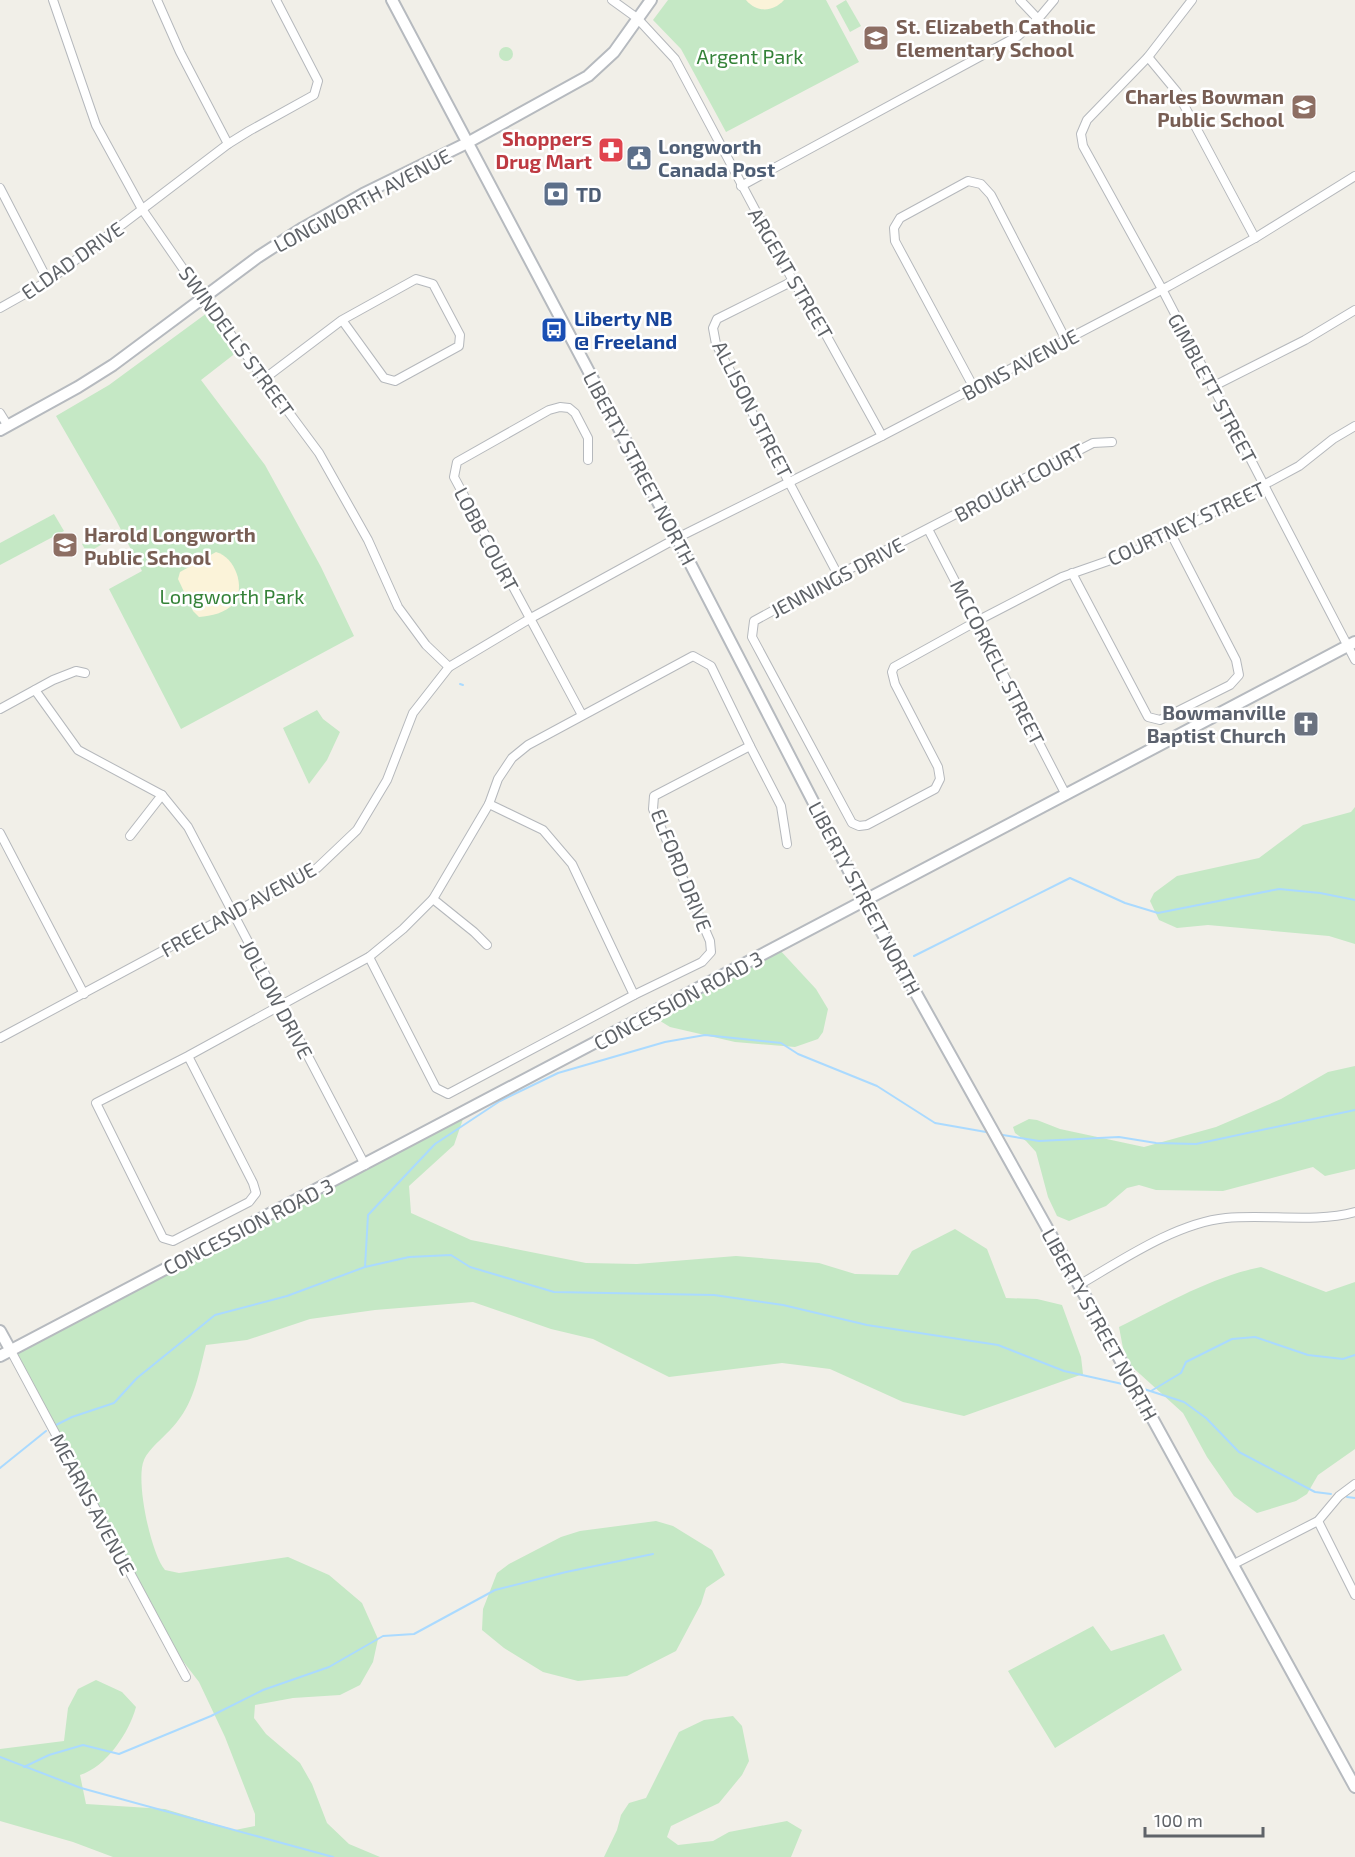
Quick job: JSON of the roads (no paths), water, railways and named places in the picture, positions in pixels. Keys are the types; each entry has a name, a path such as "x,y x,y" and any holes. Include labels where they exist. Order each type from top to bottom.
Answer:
{"street":[{"name":"SWINDELLS STREET","path":"52,0 96,125 142,209 203,298 327,466 368,540 398,607 426,645 449,667"},
{"path":"157,0 180,52 228,144"},
{"name":"ELDAD DRIVE","path":"0,308 48,280 228,144 314,95 318,81 276,0"},
{"name":"LIBERTY STREET NORTH","path":"392,0 677,538 865,902 1355,1787"},
{"name":"ARGENT STREET","path":"612,0 637,18 675,59 793,281 815,315 882,436"},
{"name":"LONGWORTH AVENUE","path":"4,428 113,365 258,257 303,228 363,194 467,143 588,76 614,51 651,0"},
{"path":"1020,0 1038,20"},
{"path":"741,186 1018,36 1038,20 1054,0"},
{"path":"1192,0 1148,57 1177,92 1255,238"},
{"name":"GIMBLETT STREET","path":"1148,57 1087,120 1081,134 1083,146 1162,289 1264,486 1351,644 1355,660"},
{"name":"BONS AVENUE","path":"677,538 882,436 1162,289 1255,238 1355,176"},
{"path":"974,388 895,242 894,228 900,218 958,187 968,182 981,184 991,195 1066,340"},
{"path":"0,188 48,280"},
{"path":"264,379 342,320 416,279 433,284 459,335 459,346 395,381 384,378 342,320"},
{"name":"ALLISON STREET","path":"793,281 717,319 712,328 716,344 838,575"},
{"path":"1212,387 1305,340 1355,310"},
{"name":"LOBB COURT","path":"531,618 454,477 456,462 560,406 569,408 580,420 589,445 588,460"},
{"path":"0,412 4,428"},
{"name":"COURTNEY STREET","path":"976,621 1072,573 1128,554 1171,534 1299,466 1333,439 1355,426"},
{"name":"BROUGH COURT","path":"928,529 1093,443 1112,442"},
{"name":"JENNINGS DRIVE","path":"928,529 754,621 752,637 850,820 855,825 867,825 935,789 939,784 938,767 895,684 892,672 900,662 976,621"},
{"name":"MCCORKELL STREET","path":"928,529 1066,795"},
{"path":"1072,573 1148,717 1160,720 1230,685 1239,675 1236,660 1171,534"},
{"name":"FREELAND AVENUE","path":"0,1038 317,868 357,830 387,780 412,713 449,667 531,618 677,538"},
{"path":"531,618 582,715"},
{"name":"CONCESSION ROAD 3","path":"0,1356 1351,644"},
{"path":"188,1056 256,1193 249,1202 173,1241 163,1238 96,1103 188,1056 369,957 403,929 433,899 489,804 498,779 512,758 528,745 693,656 711,666 781,806 787,844"},
{"path":"0,709 76,671 85,673"},
{"name":"JOLLOW DRIVE","path":"36,690 78,750 162,795 188,827 365,1165"},
{"name":"ELFORD DRIVE","path":"369,957 436,1088 448,1094 634,995 702,962 711,952 710,941 653,809 654,796 750,747"},
{"path":"130,836 162,795"},
{"path":"489,804 543,830 572,864 634,995"},
{"path":"0,833 84,994"},
{"path":"433,899 487,945"},
{"path":"1079,1285 1170,1234 1194,1224 1233,1218 1335,1216 1355,1212"},
{"name":"MEARNS AVENUE","path":"0,1330 186,1677"},
{"path":"1232,1565 1318,1521 1339,1496 1355,1484"},
{"path":"1318,1521 1355,1595"}],"waterway":[{"path":"914,956 1070,878 1125,903 1158,913 1279,889 1320,893 1355,900"},
{"path":"365,1267 368,1215 435,1144 500,1101 558,1073 665,1042 705,1035 781,1043 798,1054 877,1086 935,1123 986,1132"},
{"path":"1003,1135 1039,1141 1119,1137 1156,1143 1196,1144 1355,1110"},
{"path":"54,1426 72,1417 114,1403 137,1378 215,1315 287,1296 365,1267 409,1257 451,1255 470,1267 554,1292 714,1295 783,1305 867,1325 998,1345 1064,1371 1127,1385"},
{"path":"1151,1391 1181,1373 1186,1362 1232,1339 1255,1337 1308,1355 1343,1359 1355,1355"},
{"path":"1144,1389 1184,1402 1206,1418 1239,1452 1315,1492 1331,1494"},
{"path":"0,1468 46,1431"},
{"path":"1347,1497 1355,1498"},
{"path":"24,1767 49,1755 83,1745 119,1754 211,1716 263,1690 329,1667 383,1636 414,1634 495,1590 653,1554"},
{"path":"0,1757 81,1788 333,1857"}],"place":[{"name":"St. Elizabeth Catholic Elementary School","path":"876,38"},
{"name":"Charles Bowman Public School","path":"1304,107"},
{"name":"Shoppers Drug Mart","path":"611,150"},
{"name":"Longworth Canada Post","path":"639,158"},
{"name":"TD","path":"556,194"},
{"name":"Liberty NB @ Freeland","path":"554,330"},
{"name":"Harold Longworth Public School","path":"65,545"},
{"name":"Bowmanville Baptist Church","path":"1306,724"}],"park label":[{"name":"Argent Park","path":"750,56"},
{"name":"Longworth Park","path":"232,596"}]}
